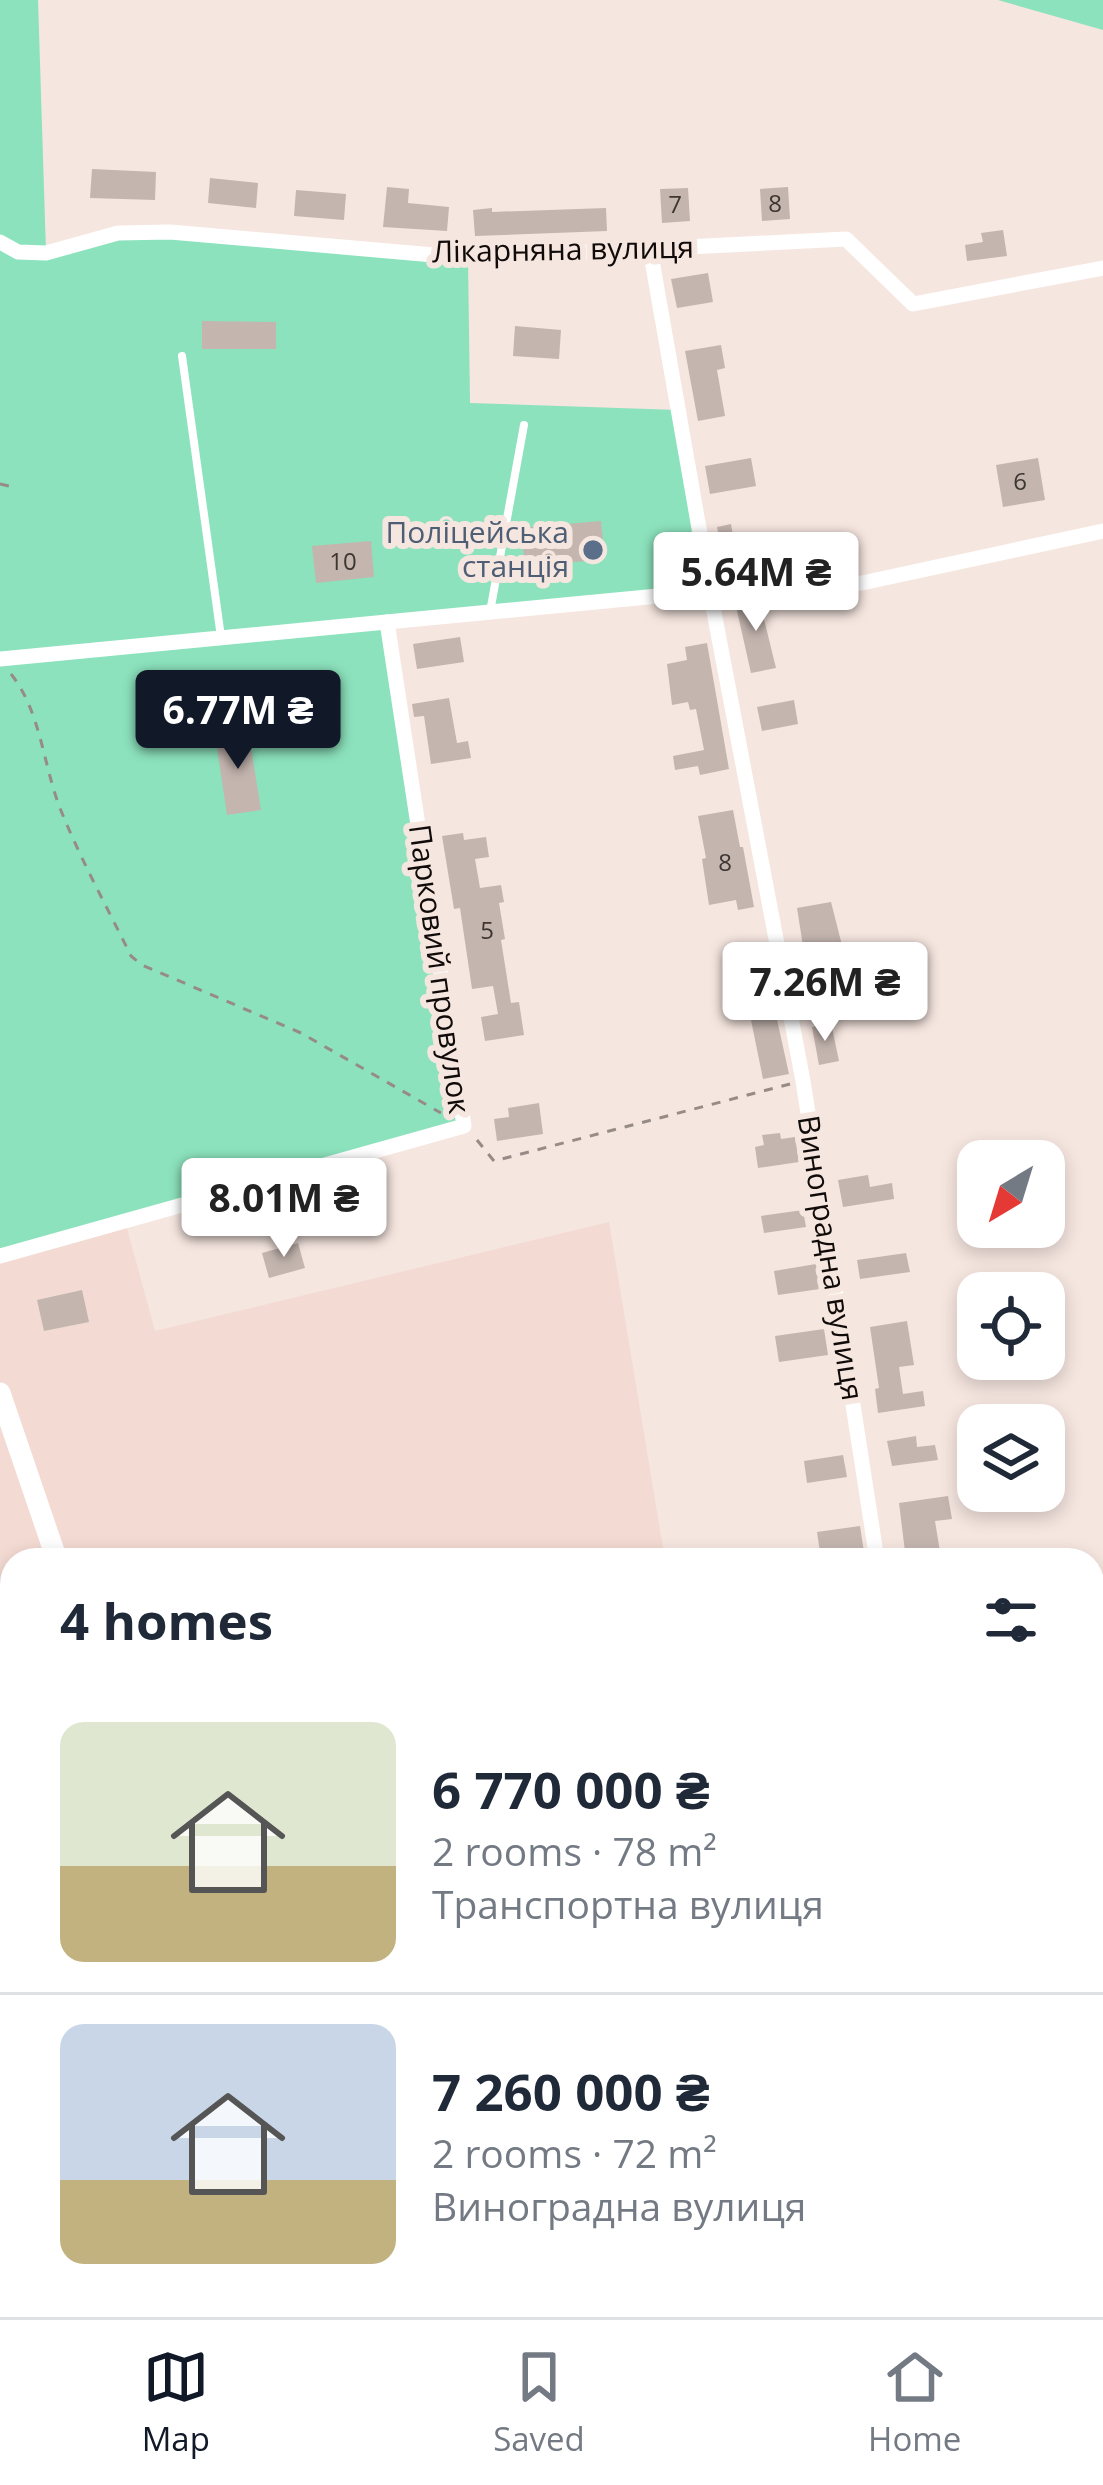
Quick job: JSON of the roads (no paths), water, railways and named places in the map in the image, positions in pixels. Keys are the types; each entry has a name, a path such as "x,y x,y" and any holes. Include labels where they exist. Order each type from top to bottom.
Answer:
{"street":[{"name":"Лікарняна вулиця","path":"0,242 18,252 46,253 118,233 170,232 468,258 846,239 913,304 1103,268"},
{"name":"Виноградна вулиця","path":"650,249 803,1081 875,1548"},
{"path":"4,666 221,638 710,591 862,583 1103,531"},
{"name":"Парковий провулок","path":"0,1256 464,1126 387,622"},
{"path":"0,1393 53,1548"}],"lane":[{"path":"182,356 221,638"},
{"path":"490,612 524,425"}],"place":[{"name":"Поліцейська станція","path":"593,550"}]}
